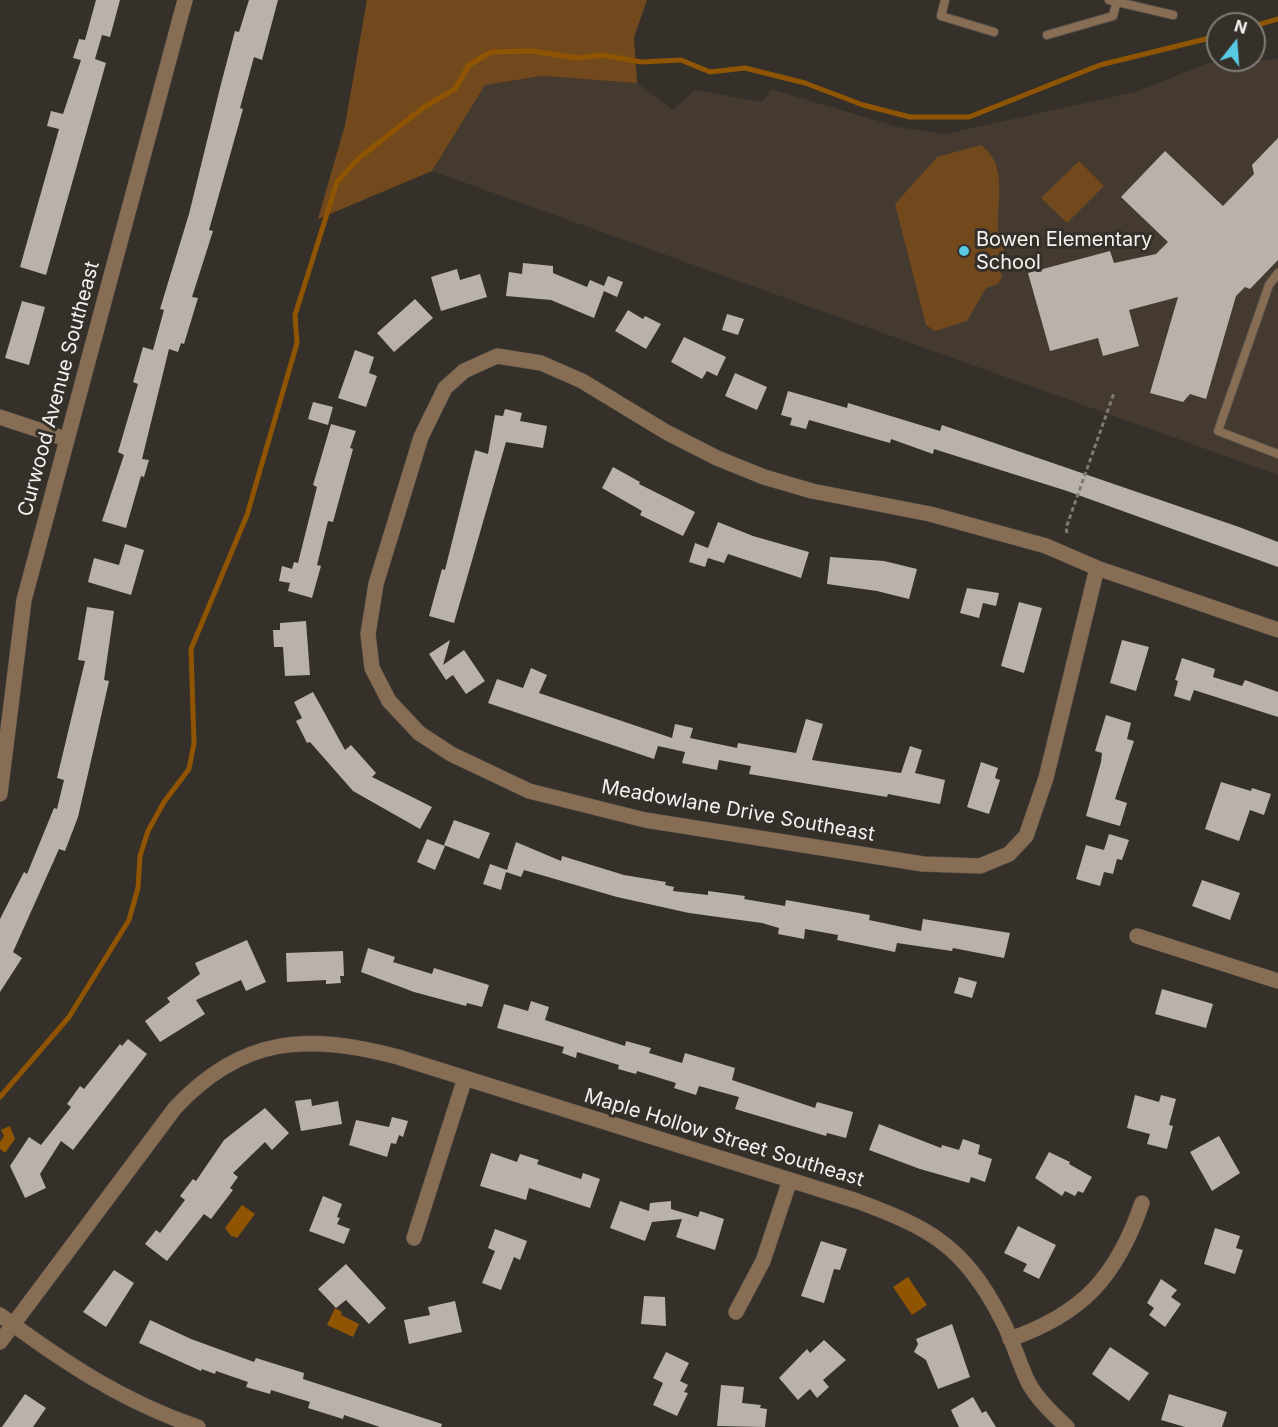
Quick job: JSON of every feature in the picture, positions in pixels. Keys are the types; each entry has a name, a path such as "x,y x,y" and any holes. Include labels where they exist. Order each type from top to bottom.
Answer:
{"street":[{"name":"Curwood Avenue Southeast","path":"0,794 24,600 185,0"},
{"name":"Meadowlane Drive Southeast","path":"1096,568 1046,778 1026,836 1009,854 980,866 923,864 645,820 529,791 451,754 418,733 389,700 372,668 368,634 376,584 421,437 445,388 464,371 497,356 541,363 582,381 676,437 717,458 764,477 812,491 930,514 1046,546 1096,568 1278,630"},
{"path":"0,417 66,439"},
{"path":"1137,936 1278,981"},
{"name":"Maple Hollow Street Southeast","path":"0,1342 185,1096 227,1064 269,1048 292,1043 317,1042 356,1046 465,1078 790,1180 911,1221 948,1245 977,1277 1002,1319 1032,1389 1066,1427"},
{"path":"414,1238 465,1078"},
{"path":"736,1312 764,1261 790,1180"},
{"path":"1010,1340 1062,1317 1093,1290 1126,1245 1142,1203"},
{"path":"0,1315 99,1384 160,1415 198,1427"}],"lane":[{"path":"945,0 941,16 994,32"},
{"path":"1047,35 1113,16 1114,1 1173,15"},
{"path":"1278,273 1269,285 1218,431 1278,454"}],"path":[{"path":"1067,533 1066,528 1114,393"}],"shaded area":[{"path":"367,0 647,0 634,37 637,83 542,76 485,85 432,171 318,219 345,125"},
{"name":"Bowen Elementary School","path":"1278,59 1278,475 432,171 485,85 542,76 637,83 673,110 695,90 762,102 771,89 898,127 945,134 1135,92 1206,64 1206,72 1266,72 1266,60"},
{"path":"981,145 995,162 998,172 998,231 1004,251 997,261 1002,277 998,284 986,288 967,321 935,331 926,325 895,204 937,157"},
{"path":"1079,161 1104,186 1067,223 1041,198"},
{"path":"10,1126 15,1139 5,1153 0,1149 0,1142 4,1136 1,1130"},
{"path":"242,1205 255,1214 237,1238 232,1237 225,1228"},
{"path":"908,1277 927,1305 912,1315 893,1287"},
{"path":"335,1308 342,1312 341,1315 359,1324 353,1337 327,1325"}],"building":[{"path":"96,0 120,0 110,37 102,35 95,59 106,63 46,275 20,267 59,129 47,126 51,111 63,114 81,60 73,58 79,39 85,40"},
{"path":"249,0 278,0 262,60 254,57 240,108 243,109 209,230 213,231 192,297 198,298 184,344 181,343 178,352 169,349 142,459 149,460 144,477 141,476 126,528 102,521 124,455 118,452 138,384 133,382 143,347 153,350 164,310 160,309 189,214 235,31 239,32"},
{"name":"Bowen Elementary School","path":"1278,138 1278,260 1250,289 1245,287 1236,296 1206,399 1190,394 1183,402 1150,393 1178,297 1129,310 1139,346 1103,356 1098,338 1050,351 1028,273 1110,251 1114,263 1156,254 1168,242 1121,197 1165,151 1223,206 1254,174 1252,165"},
{"path":"523,263 553,266 553,273 587,287 590,280 604,286 608,276 623,282 617,297 604,291 594,318 551,300 506,296 509,272 522,274"},
{"path":"457,269 460,280 480,274 487,297 441,311 431,277"},
{"path":"415,299 433,318 394,352 377,333"},
{"path":"22,301 45,307 29,365 5,358"},
{"path":"628,310 643,319 645,316 661,324 646,349 615,331"},
{"path":"727,314 744,319 738,335 722,330"},
{"path":"684,337 726,357 717,376 707,371 702,379 671,362"},
{"path":"355,350 374,357 369,373 377,376 366,407 338,398"},
{"path":"735,373 767,387 757,410 725,396"},
{"path":"788,391 847,408 848,403 940,431 942,425 1239,527 1278,542 1278,567 1067,491 934,449 933,454 891,439 890,443 809,420 806,429 790,425 792,418 781,415"},
{"path":"313,402 333,407 328,425 308,419"},
{"path":"505,409 522,413 520,421 547,426 543,448 506,442 454,623 429,616 442,569 445,570 475,450 488,454 495,415 503,416"},
{"path":"331,424 356,431 333,522 328,521 317,565 321,566 312,598 288,591 290,583 279,581 282,566 292,569 294,562 298,563 317,487 313,485"},
{"path":"613,467 640,482 639,484 695,512 683,536 640,515 642,511 602,488"},
{"path":"718,522 753,536 809,552 801,578 728,554 724,563 708,558 705,567 689,562 695,543 708,548"},
{"path":"125,544 144,550 131,595 88,582 94,558 119,565"},
{"path":"830,557 884,561 917,569 909,599 877,591 827,584"},
{"path":"967,588 999,593 996,606 983,603 979,618 960,613"},
{"path":"1019,602 1042,608 1024,673 1001,666"},
{"path":"87,607 114,611 104,680 109,681 93,752 78,817 65,851 59,849 13,952 22,958 0,992 0,919 24,872 27,874 54,808 57,809 64,780 57,778 85,661 78,660"},
{"path":"306,621 310,675 285,676 283,647 274,647 273,630 280,630 280,623"},
{"path":"450,640 443,665 464,650 485,681 466,694 453,675 446,680 429,654"},
{"path":"1122,640 1149,647 1136,691 1110,683"},
{"path":"1182,658 1215,669 1213,677 1242,686 1245,680 1278,692 1278,717 1194,690 1190,701 1174,696 1178,681 1175,680"},
{"path":"531,668 547,675 539,693 672,738 675,724 693,728 690,738 737,748 738,743 796,753 806,719 823,724 812,760 901,773 910,746 922,750 915,773 945,780 940,804 888,794 887,797 749,774 751,766 719,760 717,770 682,763 685,752 658,746 654,759 488,703 497,679 523,688"},
{"path":"313,692 345,750 351,745 376,773 372,777 432,807 420,829 353,791 310,742 307,743 296,721 302,718 294,702"},
{"path":"1106,715 1131,723 1127,739 1134,741 1115,799 1127,803 1120,826 1086,816 1101,762 1102,753 1095,751"},
{"path":"981,762 998,768 995,778 1000,780 989,814 967,807"},
{"path":"1221,782 1271,794 1264,815 1250,810 1239,841 1205,829"},
{"path":"454,820 490,833 479,859 444,845"},
{"path":"1109,834 1129,840 1122,860 1117,859 1113,874 1104,872 1100,886 1076,879 1086,845 1104,850"},
{"path":"427,839 445,846 435,870 417,862"},
{"path":"516,842 561,861 562,856 624,875 666,882 665,885 674,887 673,891 708,895 708,891 745,896 744,899 785,906 786,900 870,915 869,920 921,931 923,919 1010,933 1004,958 953,948 952,951 897,943 895,952 837,940 838,935 805,929 804,939 778,934 779,928 762,923 689,913 617,897 524,870 521,877 506,872 501,890 483,884 490,864 507,870"},
{"path":"1202,880 1240,893 1230,920 1192,906"},
{"path":"247,940 266,982 246,991 241,980 196,1000 205,1014 160,1042 145,1021 170,1002 167,998 200,974 195,963"},
{"path":"368,948 395,957 393,962 432,974 434,968 489,985 482,1007 467,1003 466,1006 414,992 361,972"},
{"path":"343,951 344,976 340,976 341,983 326,984 326,980 287,982 286,953"},
{"path":"959,977 977,982 972,998 954,993"},
{"path":"1162,989 1213,1004 1206,1028 1155,1014"},
{"path":"531,1001 549,1007 545,1020 625,1046 626,1041 651,1048 649,1053 682,1063 685,1053 735,1068 732,1080 815,1108 817,1102 853,1112 846,1138 827,1133 826,1136 735,1109 739,1097 699,1086 696,1095 674,1088 676,1083 637,1071 636,1074 618,1069 619,1065 577,1052 576,1058 562,1053 564,1047 497,1028 504,1004 528,1011"},
{"path":"128,1039 147,1054 73,1150 61,1141 40,1174 46,1188 25,1198 10,1166 29,1137 41,1145 71,1107 67,1104 80,1086 84,1089 120,1044 122,1046"},
{"path":"1135,1095 1159,1102 1161,1095 1176,1099 1169,1125 1173,1126 1167,1149 1147,1144 1150,1134 1127,1128"},
{"path":"311,1099 312,1106 338,1101 342,1124 301,1131 295,1101"},
{"path":"265,1108 289,1133 272,1150 265,1142 233,1173 238,1177 230,1188 233,1190 211,1219 204,1214 167,1261 145,1244 156,1230 160,1233 185,1200 180,1196 193,1179 196,1181 224,1140"},
{"path":"392,1117 408,1121 403,1137 399,1135 396,1144 391,1143 387,1157 349,1145 356,1120 389,1127"},
{"path":"879,1124 941,1148 942,1145 959,1150 963,1139 980,1145 978,1154 992,1159 985,1182 971,1177 969,1183 920,1169 869,1150"},
{"path":"1219,1136 1240,1173 1212,1191 1190,1152"},
{"path":"1049,1152 1070,1162 1069,1164 1092,1177 1083,1193 1078,1191 1075,1196 1065,1191 1062,1196 1035,1178"},
{"path":"491,1153 517,1162 520,1154 539,1160 537,1164 581,1179 583,1173 600,1179 590,1208 529,1188 526,1200 480,1186"},
{"path":"323,1196 342,1204 337,1224 350,1229 344,1244 309,1231"},
{"path":"620,1201 649,1211 650,1203 671,1201 671,1209 698,1217 700,1211 724,1219 715,1250 676,1237 682,1219 652,1222 645,1241 610,1228"},
{"path":"1018,1226 1056,1245 1039,1279 1023,1271 1027,1264 1004,1253"},
{"path":"1215,1228 1240,1236 1236,1248 1243,1250 1235,1274 1204,1264"},
{"path":"495,1229 527,1241 520,1260 514,1257 501,1290 482,1283 495,1251 488,1248"},
{"path":"821,1241 847,1249 840,1270 834,1269 824,1303 801,1296"},
{"path":"346,1264 386,1308 369,1324 346,1300 336,1308 318,1289"},
{"path":"114,1270 134,1283 106,1327 83,1312"},
{"path":"1161,1279 1177,1290 1171,1297 1181,1304 1165,1327 1149,1315 1154,1308 1147,1303"},
{"path":"644,1296 665,1297 666,1326 641,1324"},
{"path":"455,1301 462,1332 409,1344 404,1320 430,1315 428,1307"},
{"path":"150,1320 191,1339 254,1362 256,1358 304,1373 303,1379 442,1424 441,1427 380,1427 344,1415 343,1419 308,1408 310,1402 271,1390 270,1394 246,1387 248,1382 216,1371 215,1374 202,1369 201,1371 139,1343"},
{"path":"952,1324 970,1377 938,1389 926,1360 914,1352 918,1344 916,1339"},
{"path":"824,1340 846,1360 823,1380 829,1387 817,1398 810,1389 798,1400 779,1378 807,1349 810,1353"},
{"path":"1110,1347 1149,1373 1129,1401 1092,1374"},
{"path":"666,1352 689,1363 680,1381 688,1385 684,1392 688,1393 677,1416 653,1405 663,1383 653,1378"},
{"path":"721,1385 744,1387 742,1403 761,1405 760,1408 767,1409 765,1427 717,1426"},
{"path":"25,1394 46,1408 33,1427 2,1427"},
{"path":"1169,1394 1227,1412 1222,1427 1185,1427 1161,1420"},
{"path":"973,1397 982,1413 986,1411 996,1427 959,1427 951,1410"}],"waterway":[{"path":"1266,22 1278,19"},
{"path":"0,1097 69,1017 129,920 138,888 140,856 148,831 164,802 189,769 194,743 191,649 247,515 297,343 295,315 337,182 359,158 424,107 455,89 469,65 491,52 532,51 577,58 602,55 641,62 681,60 710,72 745,68 805,83 863,105 910,117 969,117 1100,65 1206,39"}],"place":[{"name":"Bowen Elementary School","path":"964,251"}]}
